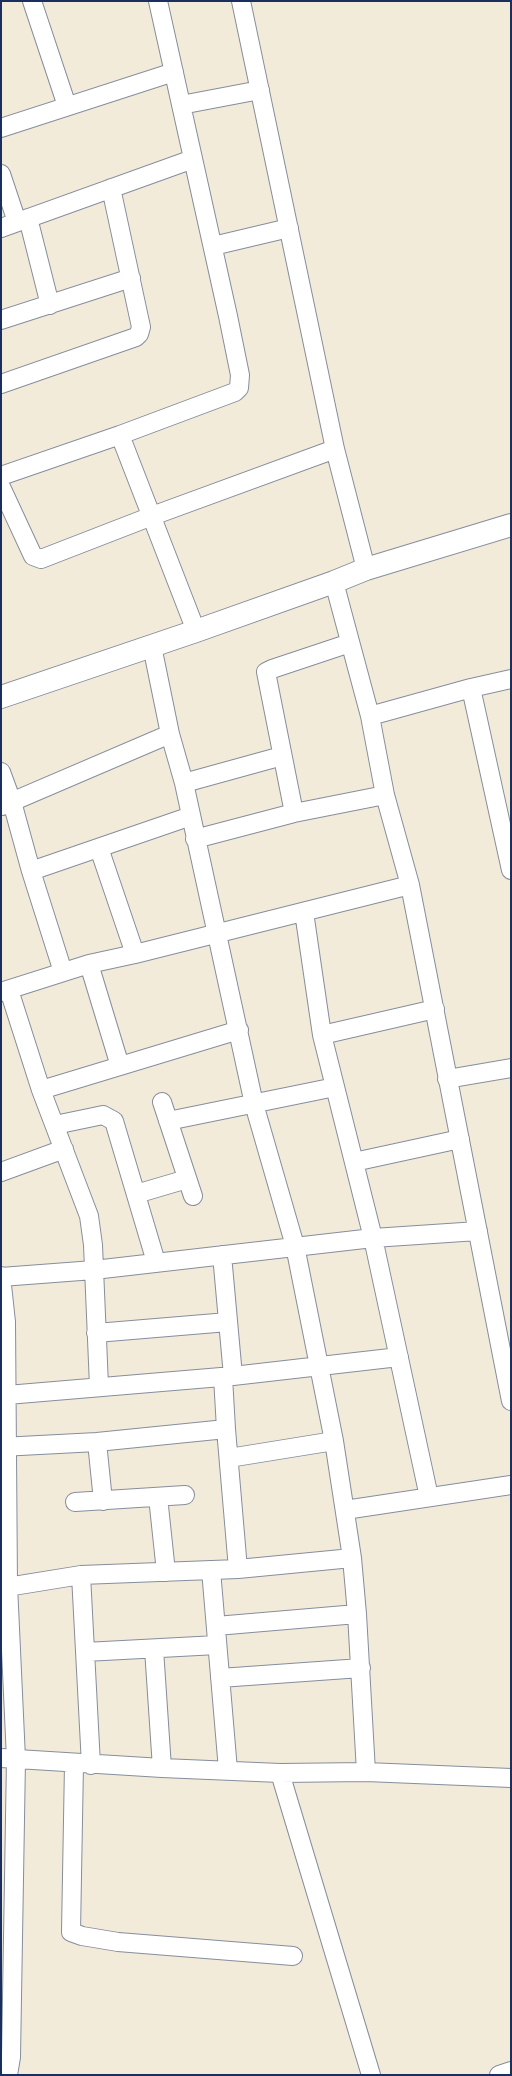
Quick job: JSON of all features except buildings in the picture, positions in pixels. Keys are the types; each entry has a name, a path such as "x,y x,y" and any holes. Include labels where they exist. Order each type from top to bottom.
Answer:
{"main road":[{"path":"2,695 196,631 334,582 366,569 511,525"}],"street":[{"path":"32,1 67,106"},
{"path":"1,476 120,435 235,392 239,388 240,374 158,1"},
{"path":"241,1 335,450 366,569"},
{"path":"1,128 174,72"},
{"path":"181,104 260,90"},
{"path":"16,222 193,159"},
{"path":"1,174 16,222 50,305"},
{"path":"1,384 136,337 139,334 141,327 112,188"},
{"path":"213,246 289,228"},
{"path":"1,320 131,278"},
{"path":"120,435 196,631"},
{"path":"1,487 31,551 38,559 335,450"},
{"path":"334,582 370,716 385,795 410,885 447,1079 510,1391"},
{"path":"294,813 266,672 350,643"},
{"path":"152,646 170,734 184,783 254,1104 296,1246 334,1441 352,1558 357,1614 366,1772"},
{"path":"370,716 471,688 511,679"},
{"path":"471,688 511,870"},
{"path":"7,804 170,734"},
{"path":"184,783 282,756"},
{"path":"1,772 7,804 31,871 63,972"},
{"path":"195,839 294,813 385,795"},
{"path":"31,871 191,816"},
{"path":"100,848 135,954"},
{"path":"99,1386 90,1216 3,991 89,964 217,934 410,885"},
{"path":"304,912 322,1035 373,1238 429,1496"},
{"path":"89,964 120,1066"},
{"path":"322,1035 434,1009"},
{"path":"41,1090 239,1030"},
{"path":"447,1079 511,1068"},
{"path":"168,1121 335,1087"},
{"path":"162,1102 193,1196"},
{"path":"55,1125 103,1115 111,1118 115,1123 156,1262"},
{"path":"354,1162 460,1139"},
{"path":"1,1172 64,1149"},
{"path":"136,1194 187,1179"},
{"path":"8,2075 11,2057 4,1501 4,1447 7,1395 4,1364 6,1322 1,1276 94,1270 373,1238 478,1231"},
{"path":"222,1255 228,1322 226,1429 238,1569"},
{"path":"96,1333 228,1322"},
{"path":"7,1395 228,1376 399,1357"},
{"path":"4,1447 97,1442 226,1429"},
{"path":"229,1458 334,1441"},
{"path":"97,1442 103,1501"},
{"path":"345,1510 429,1496 511,1485"},
{"path":"75,1502 185,1495"},
{"path":"158,1497 166,1572"},
{"path":"5,1586 81,1575 238,1569 352,1558"},
{"path":"211,1570 228,1770"},
{"path":"81,1575 85,1652 83,1764 70,1932 82,1936 118,1942 293,1956"},
{"path":"216,1626 357,1614"},
{"path":"85,1652 217,1645"},
{"path":"154,1649 162,1768"},
{"path":"220,1678 360,1668"},
{"path":"8,1759 280,1773 366,1772 511,1778"},
{"path":"280,1773 371,2075"},
{"path":"499,2075 511,2071"}]}
